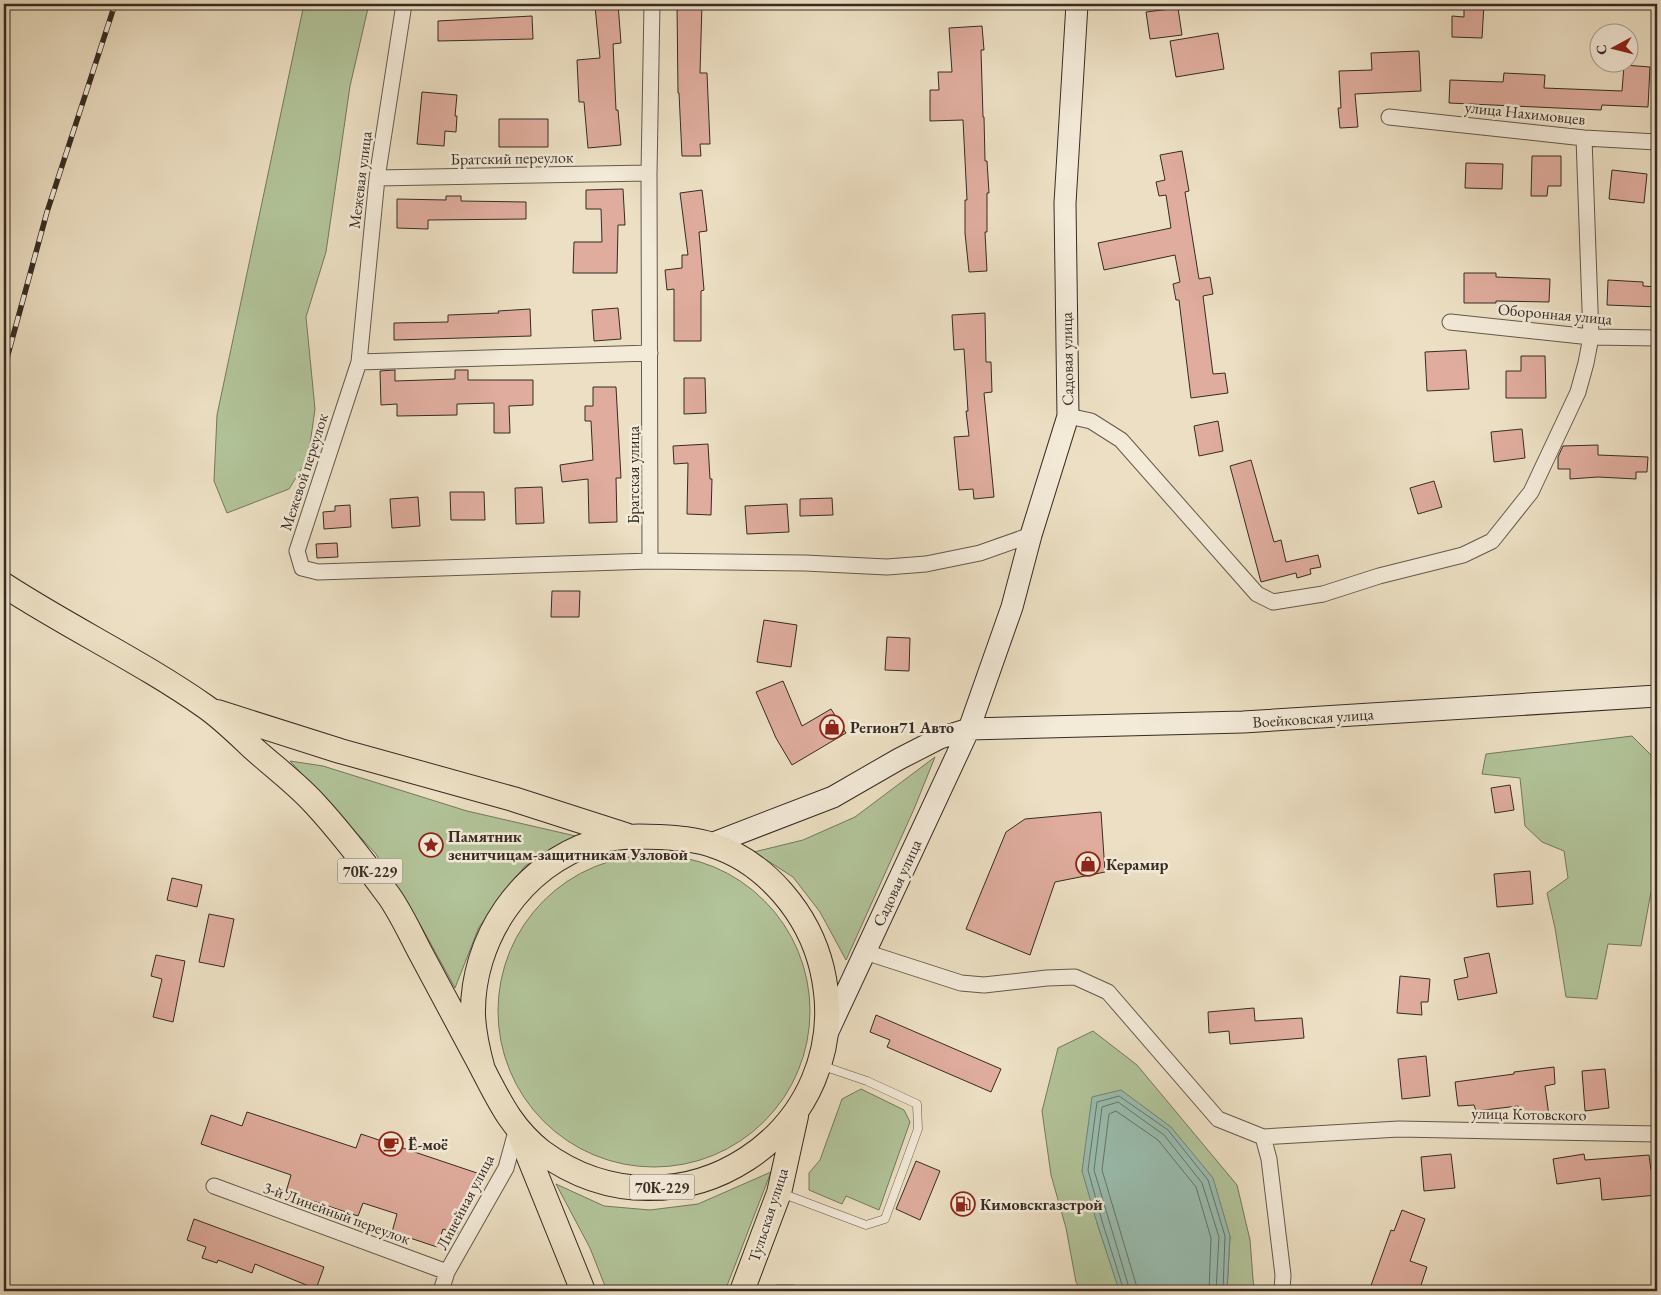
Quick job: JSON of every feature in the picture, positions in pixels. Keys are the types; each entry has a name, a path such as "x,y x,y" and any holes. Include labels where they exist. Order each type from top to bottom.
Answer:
{"main road":[{"name":"Садовая улица","path":"825,1038 969,729 1012,606 1031,535 1068,416 1065,203 1077,4"},
{"name":"70К-229","path":"4,585 210,709 313,801 393,901 483,1070 497,1101 517,1128 538,1149 563,1166 590,1178 618,1186 657,1188 706,1180 733,1168 758,1152 780,1132 798,1109 810,1088 819,1065 825,1038 827,1011 825,984 819,958 809,933 790,903 758,871 736,856 711,844 676,838 627,836 597,842 555,861 528,883 515,896 487,940 474,992 473,1018 483,1070"},
{"name":"Воейковская улица","path":"969,729 1243,722 1657,696"},
{"name":"70К-229","path":"210,709 340,751 513,800 627,836"},
{"path":"711,844 833,797 940,738 969,729"},
{"name":"Тульская улица","path":"742,1291 779,1193 798,1109"},
{"name":"70К-229","path":"517,1128 583,1291"}],"street":[{"name":"Межевая улица","path":"358,362 377,178 404,4"},
{"name":"Братская улица","path":"650,560 649,173 652,4"},
{"name":"улица Нахимовцев","path":"1389,117 1584,138 1657,142"},
{"path":"1068,416 1091,421 1121,440 1257,594 1273,602 1314,596 1379,576 1463,555 1492,541 1531,492 1578,392 1586,363 1591,337 1584,138"},
{"name":"Братский переулок","path":"377,178 649,173"},
{"name":"Оборонная улица","path":"1450,322 1591,337 1657,338"},
{"path":"358,362 650,353"},
{"name":"Межевой переулок","path":"358,362 297,551 302,568 318,572 650,560"},
{"path":"650,560 805,563 887,567 916,565 980,553 1031,535"},
{"path":"865,952 961,983 984,985 1047,978 1075,978 1108,992 1218,1119 1263,1137 1269,1159 1282,1275 1282,1291"},
{"name":"Линейная улица","path":"441,1291 447,1272 506,1168 517,1128"},
{"name":"улица Котовского","path":"1263,1137 1399,1129 1657,1134"},
{"name":"3-й Линейный переулок","path":"214,1186 447,1272"}],"lane":[{"path":"779,1193 866,1225 884,1219 918,1129 917,1104 867,1081 819,1065"}],"shaded area":[{"path":"304,4 369,4 350,86 326,252 306,317 315,409 308,458 289,489 227,513 214,481 217,415"},
{"path":"1632,736 1652,756 1651,793 1657,807 1657,886 1651,892 1641,946 1608,944 1597,999 1566,997 1555,928 1547,893 1568,878 1564,851 1542,842 1525,826 1520,778 1482,774 1486,754"},
{"path":"935,757 914,809 846,960 820,912 793,877 754,852 803,840 855,817"},
{"path":"290,761 323,766 467,811 580,837 525,866 479,927 455,988 421,926 376,854"},
{"path":"654,855 684,858 728,873 753,890 775,912 792,937 798,951 807,981 810,1011 807,1041 792,1085 775,1110 753,1132 728,1149 714,1155 684,1164 654,1167 624,1164 580,1149 555,1132 533,1110 516,1085 510,1071 501,1041 498,1011 501,981 516,937 533,912 555,890 580,873 594,867 624,858"},
{"path":"1093,1031 1137,1065 1237,1185 1250,1240 1254,1291 1227,1291 1230,1236 1097,1223 1120,1291 1082,1291 1076,1282 1066,1228 1051,1175 1042,1111 1058,1048"},
{"path":"861,1089 904,1110 910,1122 879,1210 846,1196 842,1204 809,1190 809,1173 820,1160 842,1099"},
{"path":"771,1172 725,1291 607,1291 590,1248 556,1184 604,1206 650,1210 698,1204"},
{"path":"776,1285 794,1285 797,1291 771,1291"}],"water":[{"path":"1121,1090 1171,1127 1213,1178 1230,1236 1227,1291 1119,1290 1082,1171 1092,1097"}],"building":[{"path":"618,4 621,43 613,44 616,110 618,110 621,145 588,148 584,102 579,102 577,60 600,58 595,6"},
{"path":"677,4 702,4 700,73 707,73 710,144 700,144 701,156 682,156 678,93"},
{"path":"1464,4 1484,4 1482,38 1452,37 1452,16 1464,17"},
{"path":"1178,8 1182,35 1150,39 1146,12"},
{"path":"532,16 533,39 438,41 438,21"},
{"path":"982,26 984,50 981,50 983,117 989,193 987,193 987,232 985,232 987,271 969,272 965,233 965,200 967,200 963,120 930,121 930,90 939,90 938,72 952,72 949,28"},
{"path":"1218,33 1224,69 1176,77 1170,41"},
{"path":"1419,51 1421,91 1355,94 1358,127 1340,128 1338,108 1341,108 1339,71 1372,70 1371,53"},
{"path":"1638,66 1650,67 1648,107 1602,105 1601,110 1449,103 1450,80 1503,82 1504,73 1545,75 1544,88 1622,91 1623,72 1638,72"},
{"path":"422,92 457,95 456,132 445,131 444,146 417,144"},
{"path":"499,119 548,119 548,147 499,147"},
{"path":"1182,151 1189,191 1185,192 1199,279 1210,277 1213,294 1203,296 1213,374 1225,373 1228,393 1191,398 1179,300 1176,300 1173,284 1180,282 1175,255 1104,270 1098,243 1171,228 1166,195 1159,196 1156,182 1165,180 1160,155"},
{"path":"1532,156 1561,156 1561,186 1548,186 1547,196 1531,196"},
{"path":"1466,163 1503,164 1502,189 1465,188"},
{"path":"1612,170 1647,174 1644,203 1609,199"},
{"path":"623,189 625,225 618,225 617,273 573,273 574,242 602,242 601,209 586,209 586,190"},
{"path":"702,190 707,231 699,232 704,290 701,291 701,341 674,341 674,289 667,290 665,270 682,268 682,255 688,255 680,193"},
{"path":"446,196 461,196 461,201 526,202 526,219 428,220 428,229 397,228 397,199 446,200"},
{"path":"1464,273 1496,273 1496,277 1550,279 1549,302 1496,301 1496,303 1464,303"},
{"path":"1608,280 1643,282 1643,286 1657,287 1657,307 1607,305"},
{"path":"618,308 621,339 594,341 592,310"},
{"path":"530,309 531,336 394,340 394,323 448,322 448,315 499,313 498,311"},
{"path":"985,313 986,362 991,362 992,392 984,393 994,497 974,499 973,489 959,490 954,437 969,436 966,411 968,411 964,349 954,350 952,315"},
{"path":"1466,350 1469,389 1427,391 1425,352"},
{"path":"1521,356 1545,356 1546,398 1506,398 1506,371 1521,371"},
{"path":"395,370 395,381 455,379 455,370 468,370 468,380 533,380 533,405 509,406 510,433 494,433 494,403 457,404 457,415 397,416 397,404 381,405 380,371"},
{"path":"684,378 705,378 706,413 684,414"},
{"path":"593,387 616,387 621,478 616,478 617,522 589,523 588,479 562,482 560,465 593,460 591,421 585,421 585,406 593,406"},
{"path":"1218,421 1223,451 1199,456 1194,426"},
{"path":"1522,429 1525,458 1494,462 1491,432"},
{"path":"708,444 710,479 712,479 711,515 687,514 688,463 674,464 673,446"},
{"path":"1598,445 1598,455 1648,457 1647,472 1636,472 1636,479 1598,477 1570,479 1570,469 1558,469 1558,457 1563,446"},
{"path":"1251,460 1274,542 1281,540 1286,562 1318,555 1321,567 1310,569 1311,574 1297,578 1296,573 1261,582 1230,466"},
{"path":"1434,481 1442,507 1418,514 1410,488"},
{"path":"542,487 544,523 516,524 515,488"},
{"path":"450,492 484,492 485,520 451,520"},
{"path":"418,497 420,526 392,528 390,499"},
{"path":"832,498 833,515 800,516 800,499"},
{"path":"787,504 789,532 747,534 745,506"},
{"path":"350,505 351,527 324,529 323,512 335,511 335,506"},
{"path":"337,543 338,557 317,558 316,544"},
{"path":"552,591 580,591 579,617 551,617"},
{"path":"764,620 797,625 791,667 757,662"},
{"path":"887,637 910,638 909,671 885,670"},
{"path":"783,681 802,726 831,709 846,733 792,765 776,738 756,692"},
{"path":"1510,785 1514,810 1495,813 1491,788"},
{"path":"1101,812 1105,872 1055,882 1030,955 966,929 1006,832 1025,819"},
{"path":"1530,871 1533,904 1497,907 1494,874"},
{"path":"172,878 202,885 197,907 167,900"},
{"path":"209,914 234,919 224,967 199,962"},
{"path":"1489,953 1497,993 1458,1000 1454,980 1468,977 1464,958"},
{"path":"156,955 185,961 173,1022 153,1017 162,979 151,976"},
{"path":"1400,976 1430,979 1428,1002 1421,1002 1422,1015 1397,1013"},
{"path":"1254,1008 1255,1021 1302,1018 1304,1038 1230,1044 1229,1031 1209,1033 1208,1012"},
{"path":"876,1015 1001,1069 991,1092 887,1047 890,1040 870,1032"},
{"path":"1426,1056 1430,1096 1402,1099 1398,1059"},
{"path":"1554,1067 1555,1084 1545,1086 1549,1116 1519,1119 1518,1106 1476,1111 1474,1105 1458,1106 1455,1082"},
{"path":"1605,1069 1609,1108 1585,1111 1582,1071"},
{"path":"247,1112 356,1148 361,1134 477,1173 457,1234 443,1229 437,1247 392,1232 397,1214 363,1203 358,1216 286,1192 291,1175 201,1144 211,1115 242,1126"},
{"path":"1451,1154 1455,1188 1424,1191 1421,1157"},
{"path":"1584,1154 1585,1160 1649,1155 1651,1170 1657,1169 1657,1195 1602,1200 1600,1178 1557,1184 1553,1159"},
{"path":"916,1161 940,1171 920,1220 896,1209"},
{"path":"958,1194 973,1199 968,1215 953,1209"},
{"path":"1402,1210 1425,1219 1410,1261 1427,1267 1419,1291 1369,1291 1391,1230 1394,1231"},
{"path":"194,1219 324,1267 316,1289 255,1264 252,1273 218,1260 217,1263 202,1258 206,1247 187,1240"}],"railway":[{"path":"4,369 47,212 115,4"}],"place":[{"name":"Регион71 Авто","path":"832,727"},
{"name":"Памятник зенитчицам-защитникам Узловой","path":"431,845"},
{"name":"Керамир","path":"1088,864"},
{"name":"Ё-моё","path":"391,1144"},
{"name":"Кимовскгазстрой","path":"963,1204"}]}
